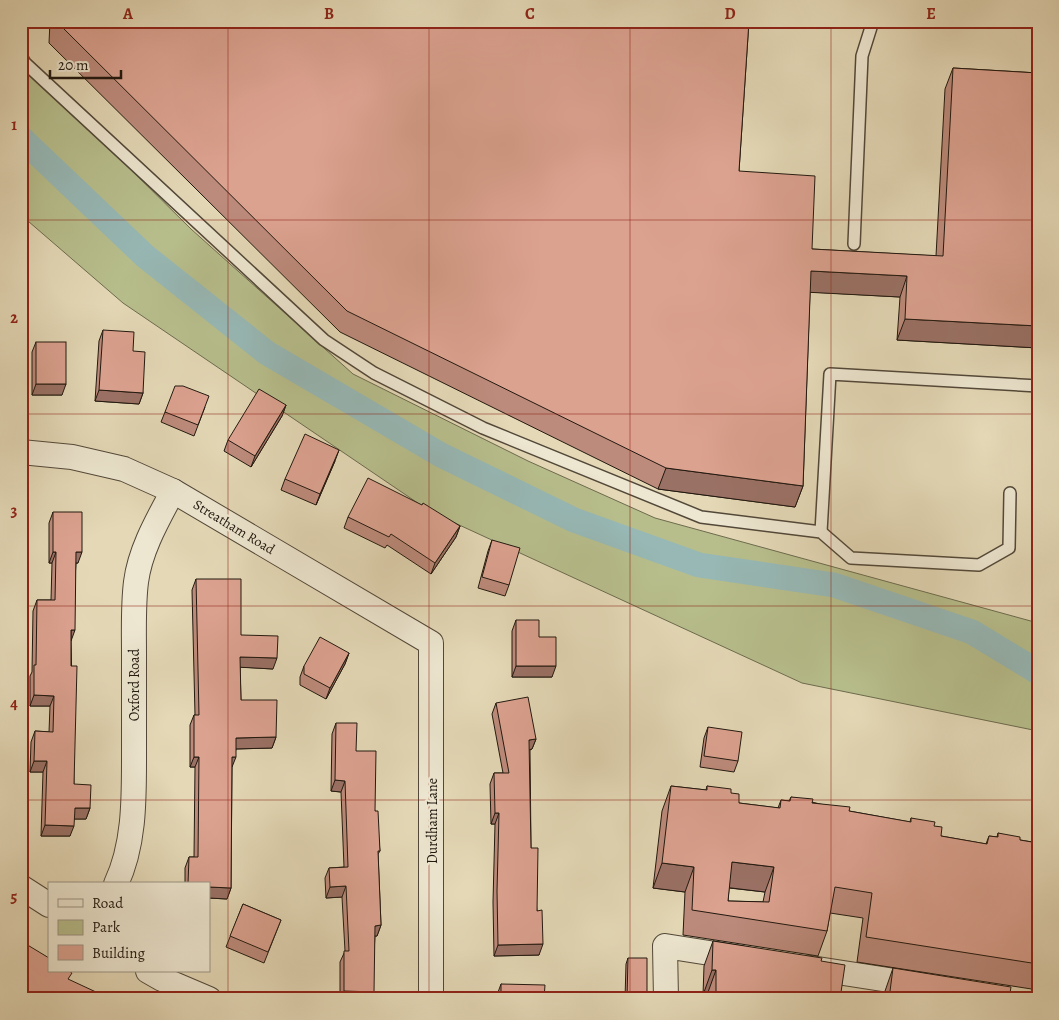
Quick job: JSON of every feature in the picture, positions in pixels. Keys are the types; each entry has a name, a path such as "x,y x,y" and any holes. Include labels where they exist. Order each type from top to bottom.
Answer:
{"street":[{"name":"Streatham Road","path":"21,452 72,457 124,469 173,491 431,643"},
{"name":"Oxford Road","path":"117,882 123,869 131,830 134,790 134,611 136,580 154,527 173,491"},
{"name":"Durdham Lane","path":"431,643 432,999"},
{"path":"21,887 48,905"},
{"path":"666,999 665,946 764,961"},
{"path":"793,966 940,988"},
{"path":"150,972 209,999"}],"lane":[{"path":"854,244 862,56 872,21"},
{"path":"21,56 25,64 324,340 374,373 482,428 701,517 821,532 851,558 979,564 1009,548 1010,493"},
{"path":"821,532 830,374 1038,386"}],"green space":[{"path":"21,61 191,229 353,374 528,461 655,518 1038,623 1038,731 802,683 431,512 123,303 21,215"}],"building":[{"path":"57,21 749,21 739,171 815,176 812,249 943,256 953,68 1038,73 1038,326 905,319 907,276 811,271 803,486 666,468 347,311"},
{"path":"103,330 134,332 133,351 145,352 143,393 99,390"},
{"path":"36,342 66,342 66,384 36,384"},
{"path":"175,386 183,386 209,396 198,425 165,412"},
{"path":"259,389 286,405 255,456 228,440"},
{"path":"305,434 339,450 320,494 285,479"},
{"path":"368,478 422,505 423,503 460,526 435,563 391,534 389,537 348,517"},
{"path":"53,512 82,512 82,552 76,552 75,630 71,630 71,666 77,666 74,784 91,785 90,808 75,808 74,826 45,825 47,761 34,761 35,731 53,732 54,696 34,695 34,665 36,665 37,600 55,600 56,552 53,552"},
{"path":"492,540 520,548 509,585 482,577"},
{"path":"196,579 241,579 241,635 278,636 277,658 240,657 241,700 277,700 276,737 236,738 236,757 232,757 231,888 210,887 210,882 188,882 189,857 198,857 199,757 194,757 194,715 199,715"},
{"path":"516,620 539,620 539,637 556,637 556,666 516,666"},
{"path":"320,637 349,653 330,688 304,674 304,666"},
{"path":"528,697 536,739 529,740 531,848 538,848 537,911 542,910 543,944 498,945 499,813 495,813 494,773 509,773 496,703"},
{"path":"336,723 357,723 356,751 376,751 375,811 378,811 381,925 375,926 374,992 344,991 344,951 349,951 346,886 330,887 329,868 348,867 345,781 335,780"},
{"path":"708,727 742,732 738,761 704,756"},
{"path":"671,786 707,790 707,786 731,789 731,793 739,794 739,803 780,808 781,800 790,801 791,797 813,799 812,803 850,807 849,811 911,822 911,818 935,822 934,826 942,827 941,836 987,844 989,836 998,837 998,833 1020,837 1020,840 1038,843 1038,964 866,937 872,893 835,887 827,931 692,910 694,867 662,863","holes":["732,862 774,867 769,902 728,901"]},
{"path":"243,904 281,920 268,952 230,936"},
{"path":"21,941 48,957 48,972 70,972 72,973 68,979 111,999 21,999"},
{"path":"713,941 822,958 821,961 845,965 840,999 716,999 716,970 712,970"},
{"path":"628,958 647,958 647,999 627,999"},
{"path":"893,968 1011,987 1009,999 889,999"},
{"path":"501,984 545,985 544,999 501,999"}],"waterway":[{"path":"21,138 145,256 267,353 441,455 574,520 699,565 834,585 972,632 1038,672"}]}
